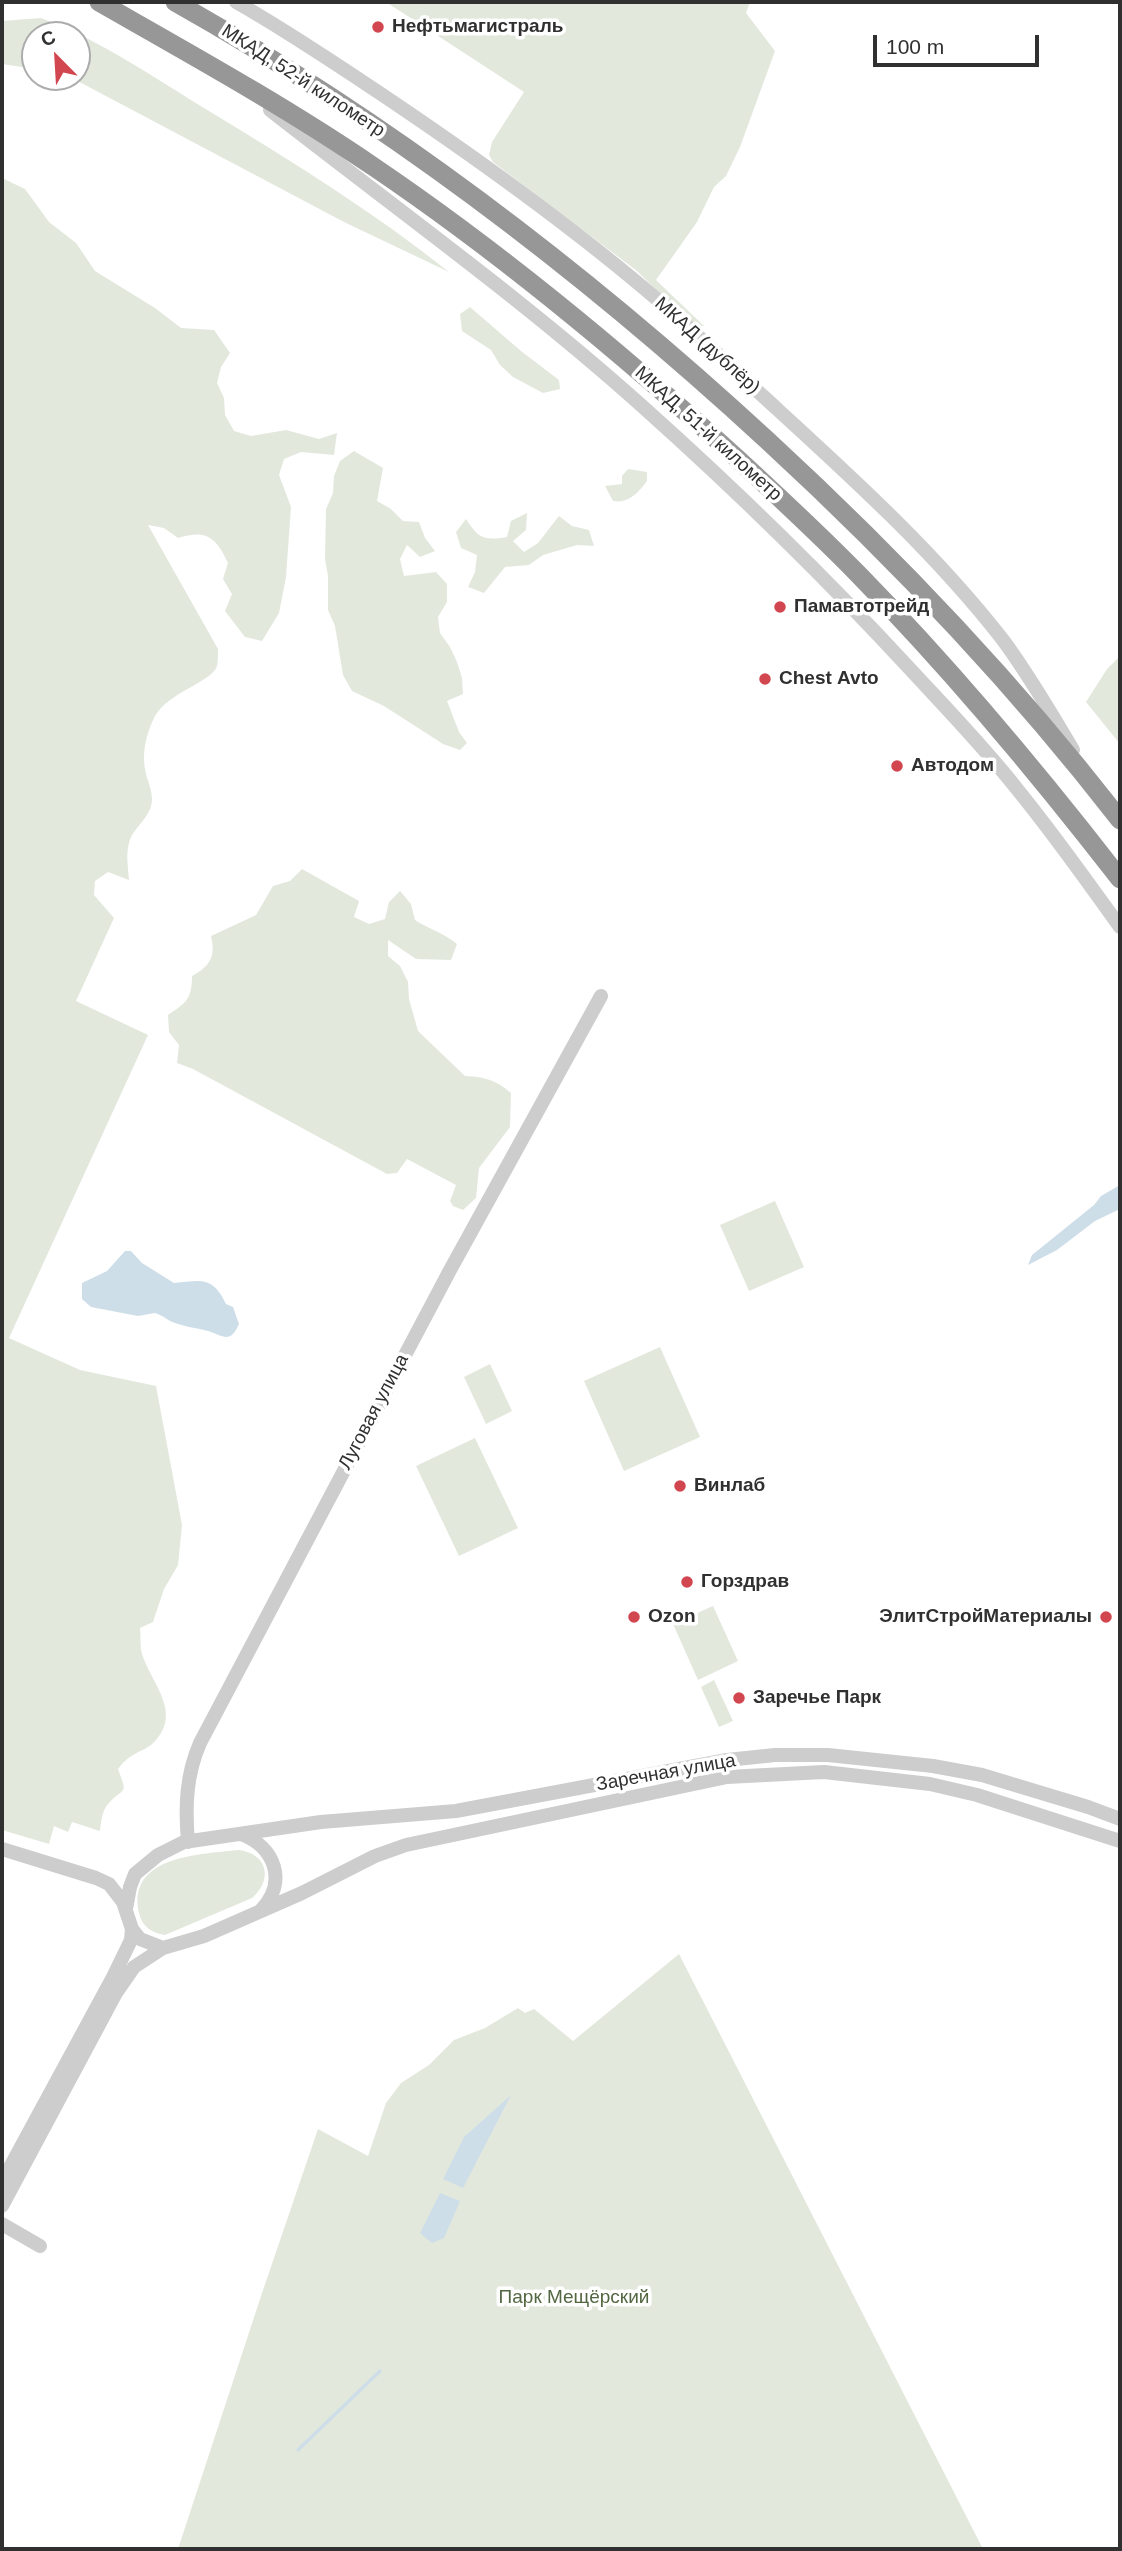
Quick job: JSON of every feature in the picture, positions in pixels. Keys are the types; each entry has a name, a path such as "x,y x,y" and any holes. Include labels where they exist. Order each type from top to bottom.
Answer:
{"highway":[{"name":"МКАД, 52-й километр","path":"99,2 222,72"},
{"name":"МКАД, 52-й километр","path":"176,2 251,45 428,163"},
{"name":"МКАД, 51-й километр","path":"222,72 372,166 504,260 663,391 817,532 861,576 956,679 1049,788 1120,879"},
{"name":"МКАД, 51-й километр","path":"428,163 534,241 637,324 687,366 838,506 981,653 1120,820"}],"street":[{"name":"МКАД (дублёр)","path":"236,2 289,32 443,136 553,217 668,309 862,486 977,608 1030,678 1091,782"},
{"path":"222,72 526,309 641,405 790,544 852,606 1017,788 1120,927"},
{"name":"Луговая улица","path":"188,1842 187,1791 189,1775 200,1743 439,1290 601,996"},
{"name":"Заречная улица","path":"135,1874 170,1847 188,1842 321,1822 456,1811 727,1760 775,1755 828,1755 933,1766 982,1775 1120,1819"},
{"name":"Заречная улица","path":"2,2206 116,1993 134,1968 163,1948 204,1936 302,1893 375,1856 406,1845 726,1777 824,1772 930,1784 977,1795 1120,1841"},
{"path":"241,1834 260,1844 274,1866 276,1879 273,1892 260,1911"},
{"path":"2,1849 109,1884 126,1909 132,1929 131,1940 113,1977 2,2182"},
{"path":"96,1878 135,1874 126,1909"},
{"path":"132,1929 140,1939 163,1948"},
{"path":"2,2224 40,2246"}],"green space":[{"path":"386,2 750,2 746,13 775,51 740,147 726,176 714,187 697,222 656,280 704,326 692,326 637,271 493,162 489,155 492,142 524,92"},
{"path":"41,18 48,21 21,21 21,67 2,64 2,21"},
{"path":"91,40 332,188 449,272 344,222 91,88"},
{"path":"2,178 25,189 49,222 76,243 95,271 155,308 181,328 214,330 230,353 221,367 217,383 224,398 225,415 234,431 251,436 286,430 319,439 337,433 334,455 301,452 284,459 279,475 291,507 286,577 279,613 262,641 245,637 225,611 232,594 223,579 228,563 214,541 196,534 178,538 164,528 148,525 218,649 217,666 207,677 170,700 155,716 144,752 152,800 149,811 129,842 129,880 108,872 95,881 94,895 114,918 76,1001 148,1035 9,1338 80,1370 156,1386 182,1525 178,1565 164,1589 153,1622 140,1628 141,1650 165,1706 163,1729 152,1744 128,1758 118,1769 124,1787 105,1809 100,1831 72,1822 68,1832 54,1826 49,1844 2,1830"},
{"path":"470,307 559,380 560,389 543,393 513,377 500,365 491,350 462,331 460,314"},
{"path":"354,451 383,468 377,501 391,509 403,521 419,522 425,538 435,551 420,557 407,545 400,559 404,576 436,572 447,584 447,602 438,617 440,633 450,647 462,678 463,694 447,701 459,732 467,743 460,750 443,744 384,706 352,691 343,675 335,626 328,610 326,509 333,493 334,476 340,461"},
{"path":"628,469 647,472 647,481 628,499 613,501 605,486 622,484 622,476"},
{"path":"527,513 526,530 513,541 524,552 538,543 559,516 572,526 589,530 594,546 577,545 543,555 529,565 505,567 484,593 468,587 475,572 477,555 461,548 456,532 466,519 482,537 499,538 507,537 511,521"},
{"path":"1120,656 1120,744 1086,702 1107,669"},
{"path":"302,869 359,901 354,917 369,924 385,919 389,902 400,891 411,904 415,920 457,944 451,960 416,959 388,940 388,956 400,966 408,982 409,999 418,1031 465,1076 490,1080 511,1093 510,1127 479,1168 476,1198 463,1210 453,1206 450,1201 456,1185 407,1159 397,1173 387,1174 193,1069 177,1063 179,1045 169,1032 168,1015 187,1000 192,976 210,960 213,950 211,936 256,915 273,886 290,881"},
{"path":"775,1201 804,1267 749,1291 720,1225"},
{"path":"660,1347 700,1437 624,1471 584,1381"},
{"path":"490,1364 512,1411 486,1424 464,1377"},
{"path":"475,1438 518,1528 459,1556 416,1466"},
{"path":"713,1606 738,1661 698,1680 673,1624"},
{"path":"714,1680 733,1721 719,1727 701,1687"},
{"path":"239,1850 256,1857 264,1869 263,1883 252,1898 165,1935 145,1926 140,1918 138,1894 144,1879 155,1869 188,1856"},
{"name":"Парк Мещёрский","path":"679,1954 983,2549 178,2549 318,2129 368,2156 386,2103 401,2083 429,2065 454,2040 485,2028 518,2008 525,2013 534,2009 573,2041"}],"shaded area":[{"path":"1120,1185 1120,1209 1095,1221 1057,1250 1028,1265 1032,1255 1094,1205 1101,1196"},
{"path":"125,1251 131,1251 142,1263 174,1283 199,1281 211,1284 226,1304 233,1307 239,1324 236,1330 226,1337 175,1323 155,1313 138,1316 91,1307 82,1299 82,1283 107,1271"},
{"path":"511,2095 463,2188 443,2179 464,2137"},
{"path":"440,2193 460,2201 444,2238 432,2243 420,2233"}],"waterway":[{"path":"298,2450 380,2371"}],"place":[{"name":"Нефтьмагистраль","path":"378,27"},
{"name":"Памавтотрейд","path":"780,607"},
{"name":"Chest Avto","path":"765,679"},
{"name":"Автодом","path":"897,766"},
{"name":"Винлаб","path":"680,1486"},
{"name":"Горздрав","path":"687,1582"},
{"name":"Ozon","path":"634,1617"},
{"name":"ЭлитСтройМатериалы","path":"1106,1617"},
{"name":"Заречье Парк","path":"739,1698"}]}
